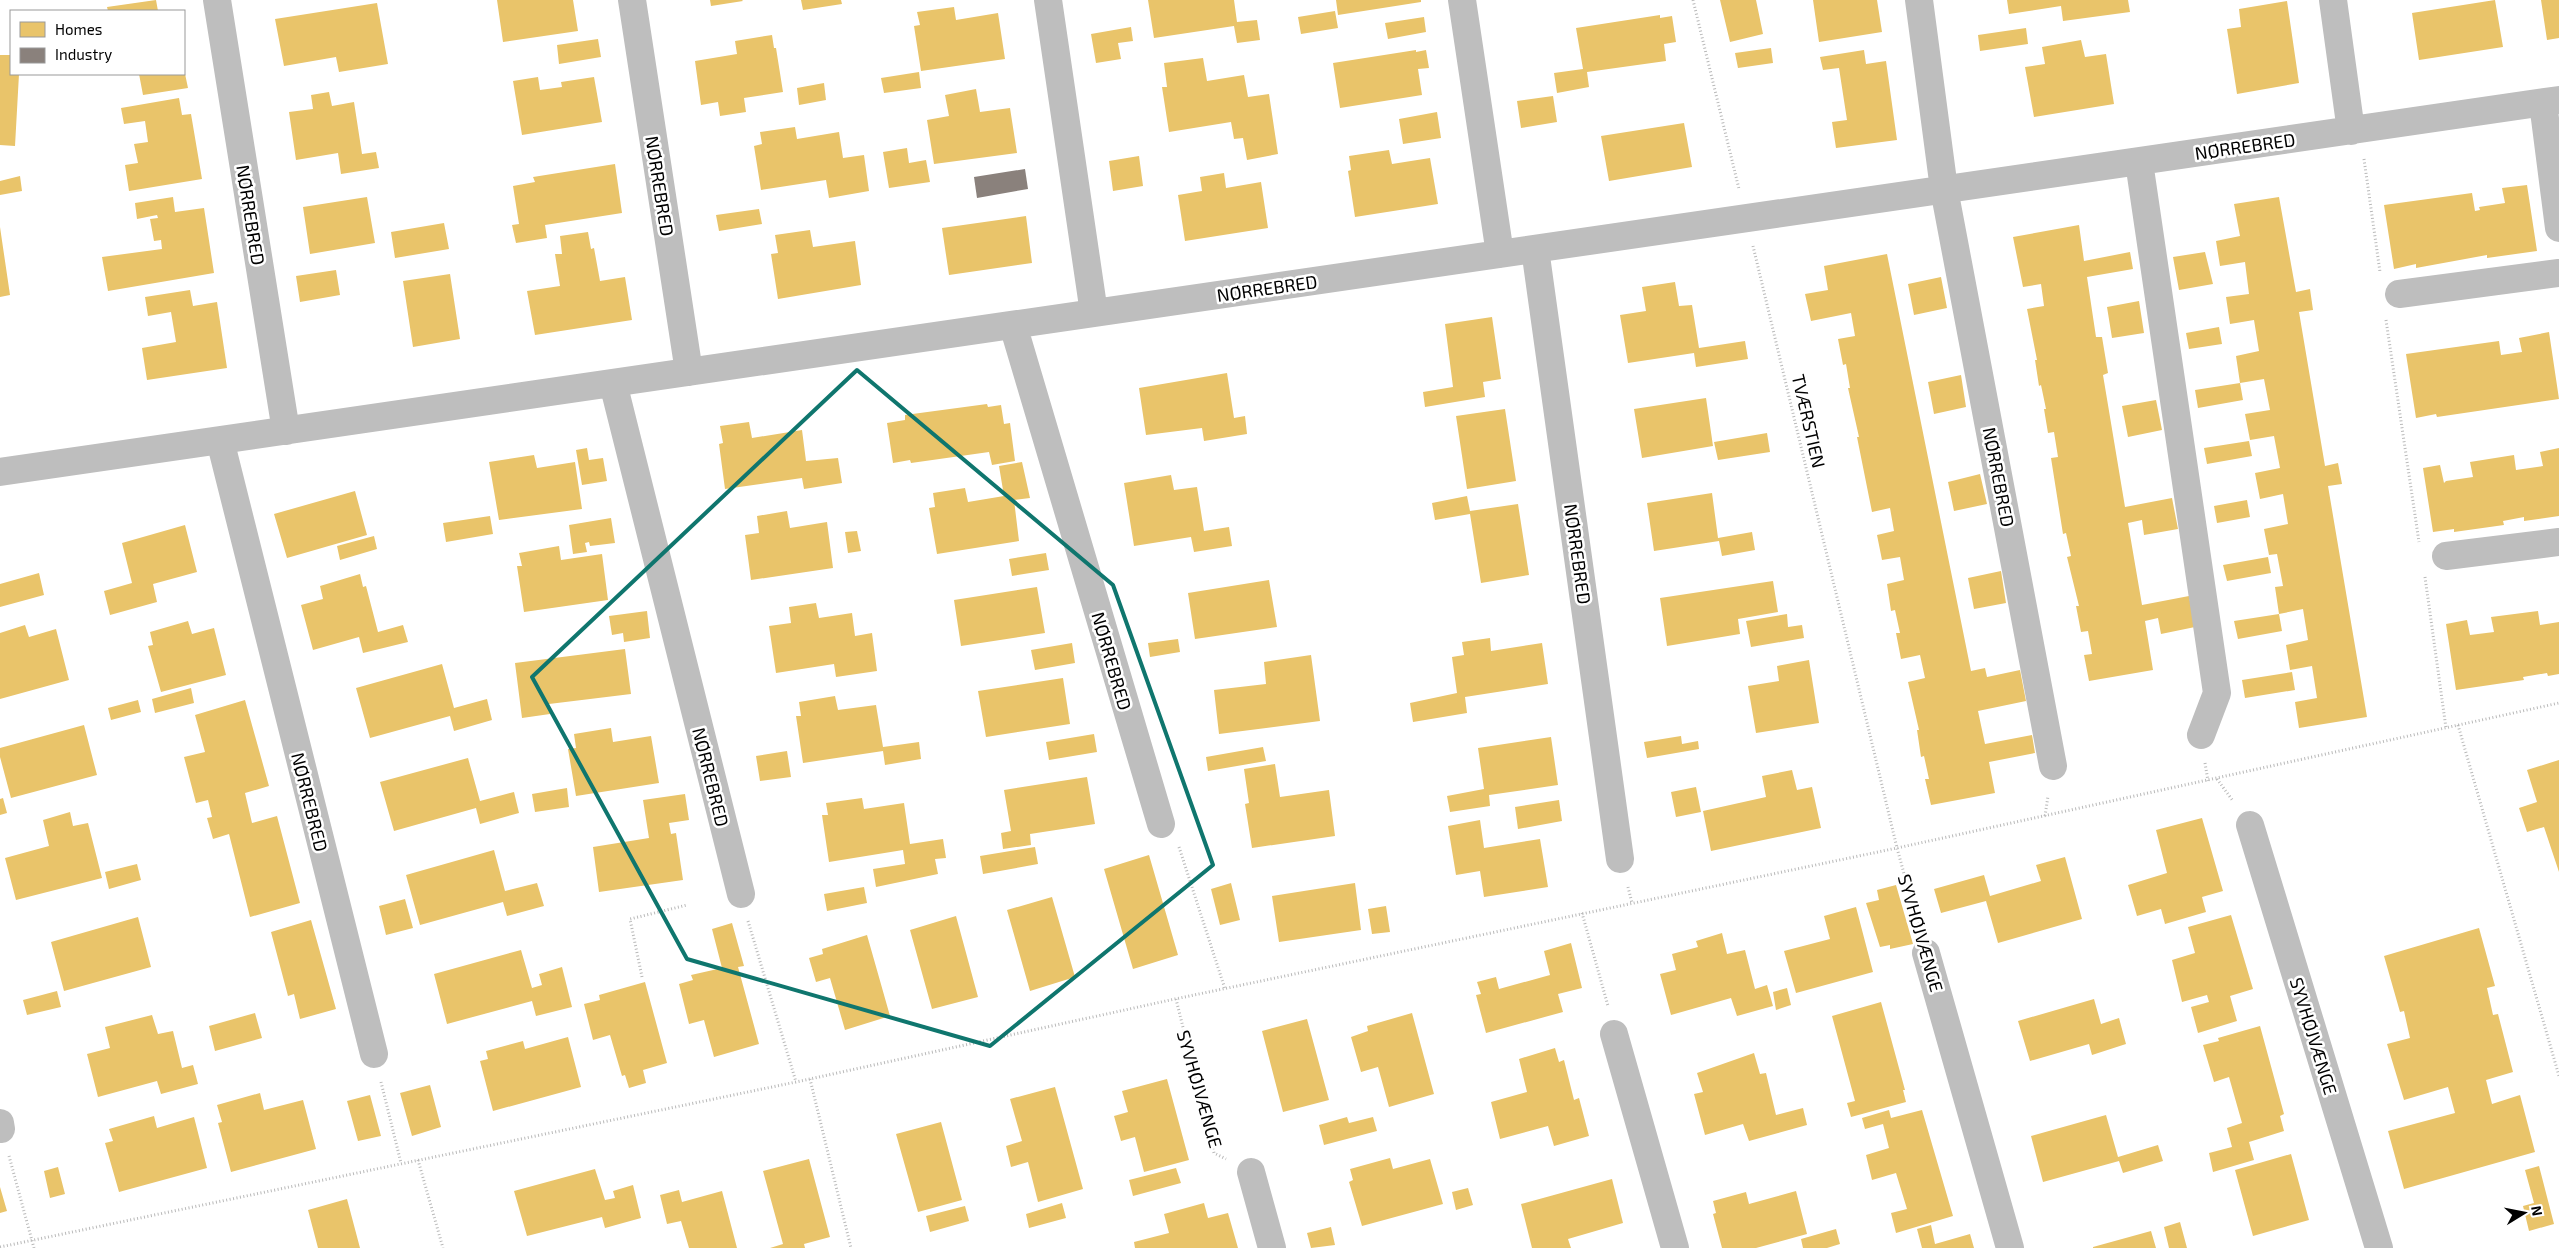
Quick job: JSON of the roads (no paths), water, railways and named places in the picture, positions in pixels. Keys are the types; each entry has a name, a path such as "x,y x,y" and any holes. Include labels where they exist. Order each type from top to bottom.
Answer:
{"street":[{"name":"NØRREBRED","path":"217,0 286,431"},
{"name":"NØRREBRED","path":"632,0 689,372"},
{"path":"1048,0 1094,313"},
{"path":"1462,0 1500,254"},
{"name":"NØRREBRED","path":"1919,0 1944,189 2053,766"},
{"path":"2333,0 2355,130"},
{"name":"NØRREBRED","path":"0,472 2551,102 2559,228"},
{"path":"2139,162 2217,693 2201,735"},
{"name":"NØRREBRED","path":"1536,249 1620,859"},
{"path":"2392,302 2559,273"},
{"name":"NØRREBRED","path":"1013,325 1161,824"},
{"name":"NØRREBRED","path":"613,383 740,894"},
{"name":"NØRREBRED","path":"220,440 374,1054"},
{"path":"2430,557 2559,542"},
{"name":"SYVHØJVÆNGE","path":"2250,825 2379,1248"},
{"name":"SYVHØJVÆNGE","path":"1926,953 2010,1248"},
{"path":"1614,1034 1675,1248"},
{"path":"1250,1172 1272,1248"}]}
